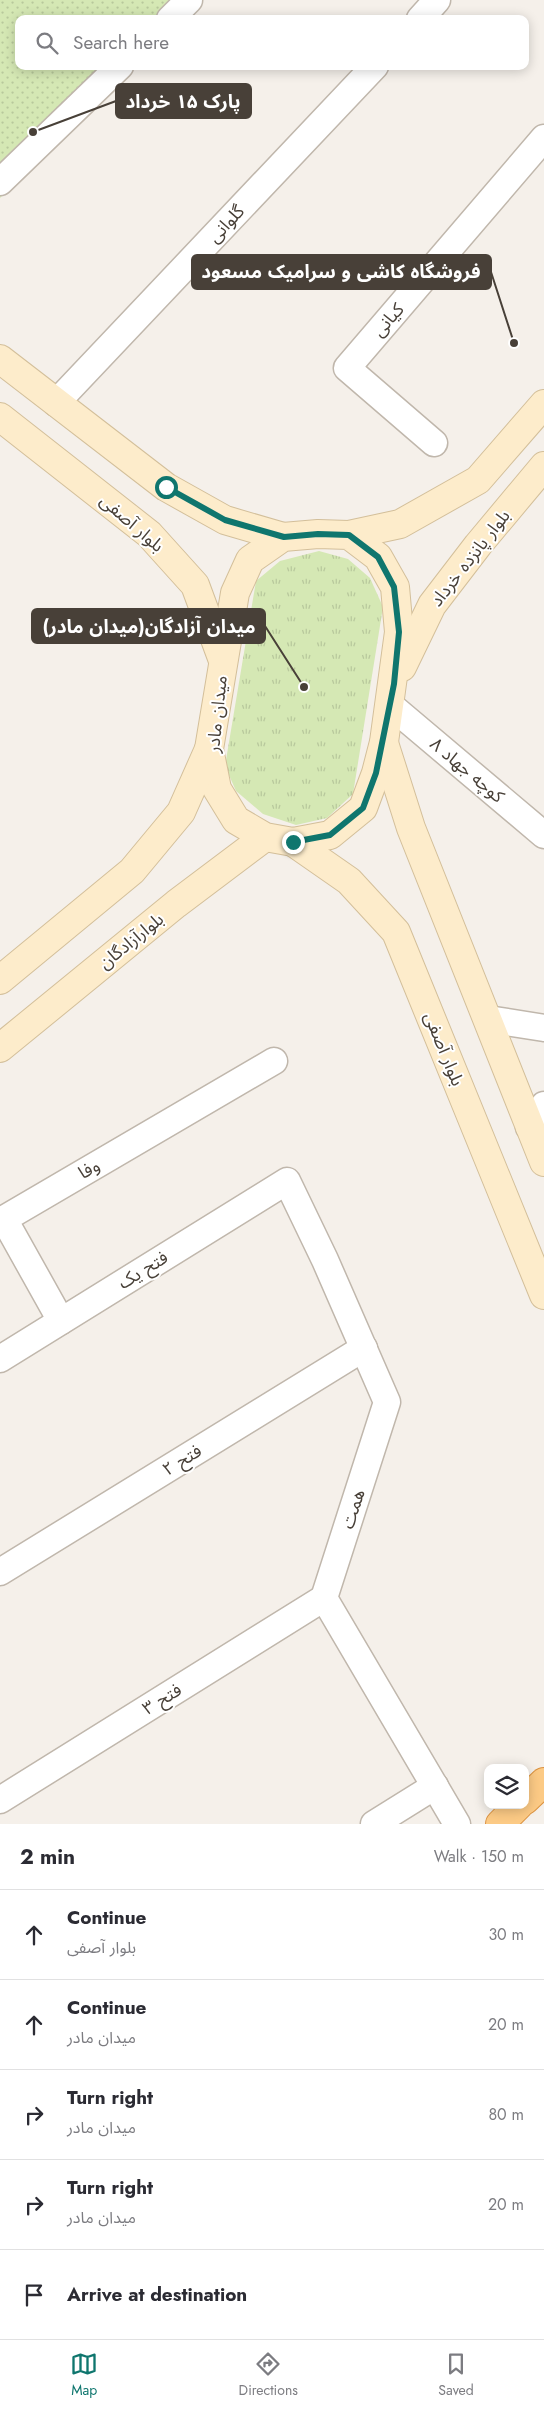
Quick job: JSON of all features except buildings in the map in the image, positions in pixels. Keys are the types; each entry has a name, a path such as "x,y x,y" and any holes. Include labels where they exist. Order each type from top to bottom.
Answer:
{"highway":[{"path":"529,1796 544,1782"},
{"path":"500,1824 516,1809"}],"main road":[{"path":"0,359 166,487 225,520 284,537"},
{"path":"349,535 400,524 478,480 544,404"},
{"name":"بلوار آصفی","path":"0,417 149,534 195,585 223,660"},
{"name":"بلوار پانزده خرداد","path":"392,694 432,604 544,466"},
{"name":"میدان مادر","path":"318,534 349,535 378,557 394,587 399,632 392,694 384,742 376,773 363,808 330,835 293,842 265,837 236,820 217,790 209,749 235,592 250,560 284,537 318,534"},
{"path":"384,742 411,828 488,1019 537,1116 544,1162"},
{"path":"0,980 132,871 181,812 209,749"},
{"name":"بلوارآزادگان","path":"0,1048 176,904 265,837"},
{"name":"بلوار آصفی","path":"293,842 349,881 396,932 544,1295"}],"street":[{"path":"174,15 189,0"},
{"path":"424,15 438,0"},
{"path":"0,182 116,70"},
{"name":"گلوانی","path":"56,403 371,70"},
{"name":"کیانی","path":"434,443 347,368 544,138"},
{"name":"کوچه جهاد ۸","path":"392,694 544,835"},
{"path":"488,1019 544,1028"},
{"name":"وفا","path":"61,1321 4,1218 274,1061"},
{"name":"فتح یک","path":"0,1359 287,1181"},
{"name":"همت","path":"287,1181 325,1260 387,1402 324,1598"},
{"name":"فتح ۲","path":"0,1572 364,1348"},
{"path":"324,1598 457,1824"},
{"name":"فتح ۳","path":"0,1800 324,1598"},
{"path":"374,1824 435,1786"}],"green space":[{"path":"0,0 199,0 184,15 15,15 15,70 128,70 0,198"},
{"path":"319,551 348,559 370,578 383,607 353,794 327,818 296,825 263,814 236,791 225,766 256,581 280,561"}],"place":[{"name":"پارک ۱۵ خرداد","path":"33,132"},
{"name":"فروشگاه کاشی و سرامیک مسعود","path":"514,343"},
{"name":"(میدان آزادگان(میدان مادر","path":"304,687"}],"route":[{"path":"166,487 225,520 284,537 318,534 349,535 378,557 394,587 399,632 394,684 384,742 376,773 363,808 330,835 293,842"}]}
